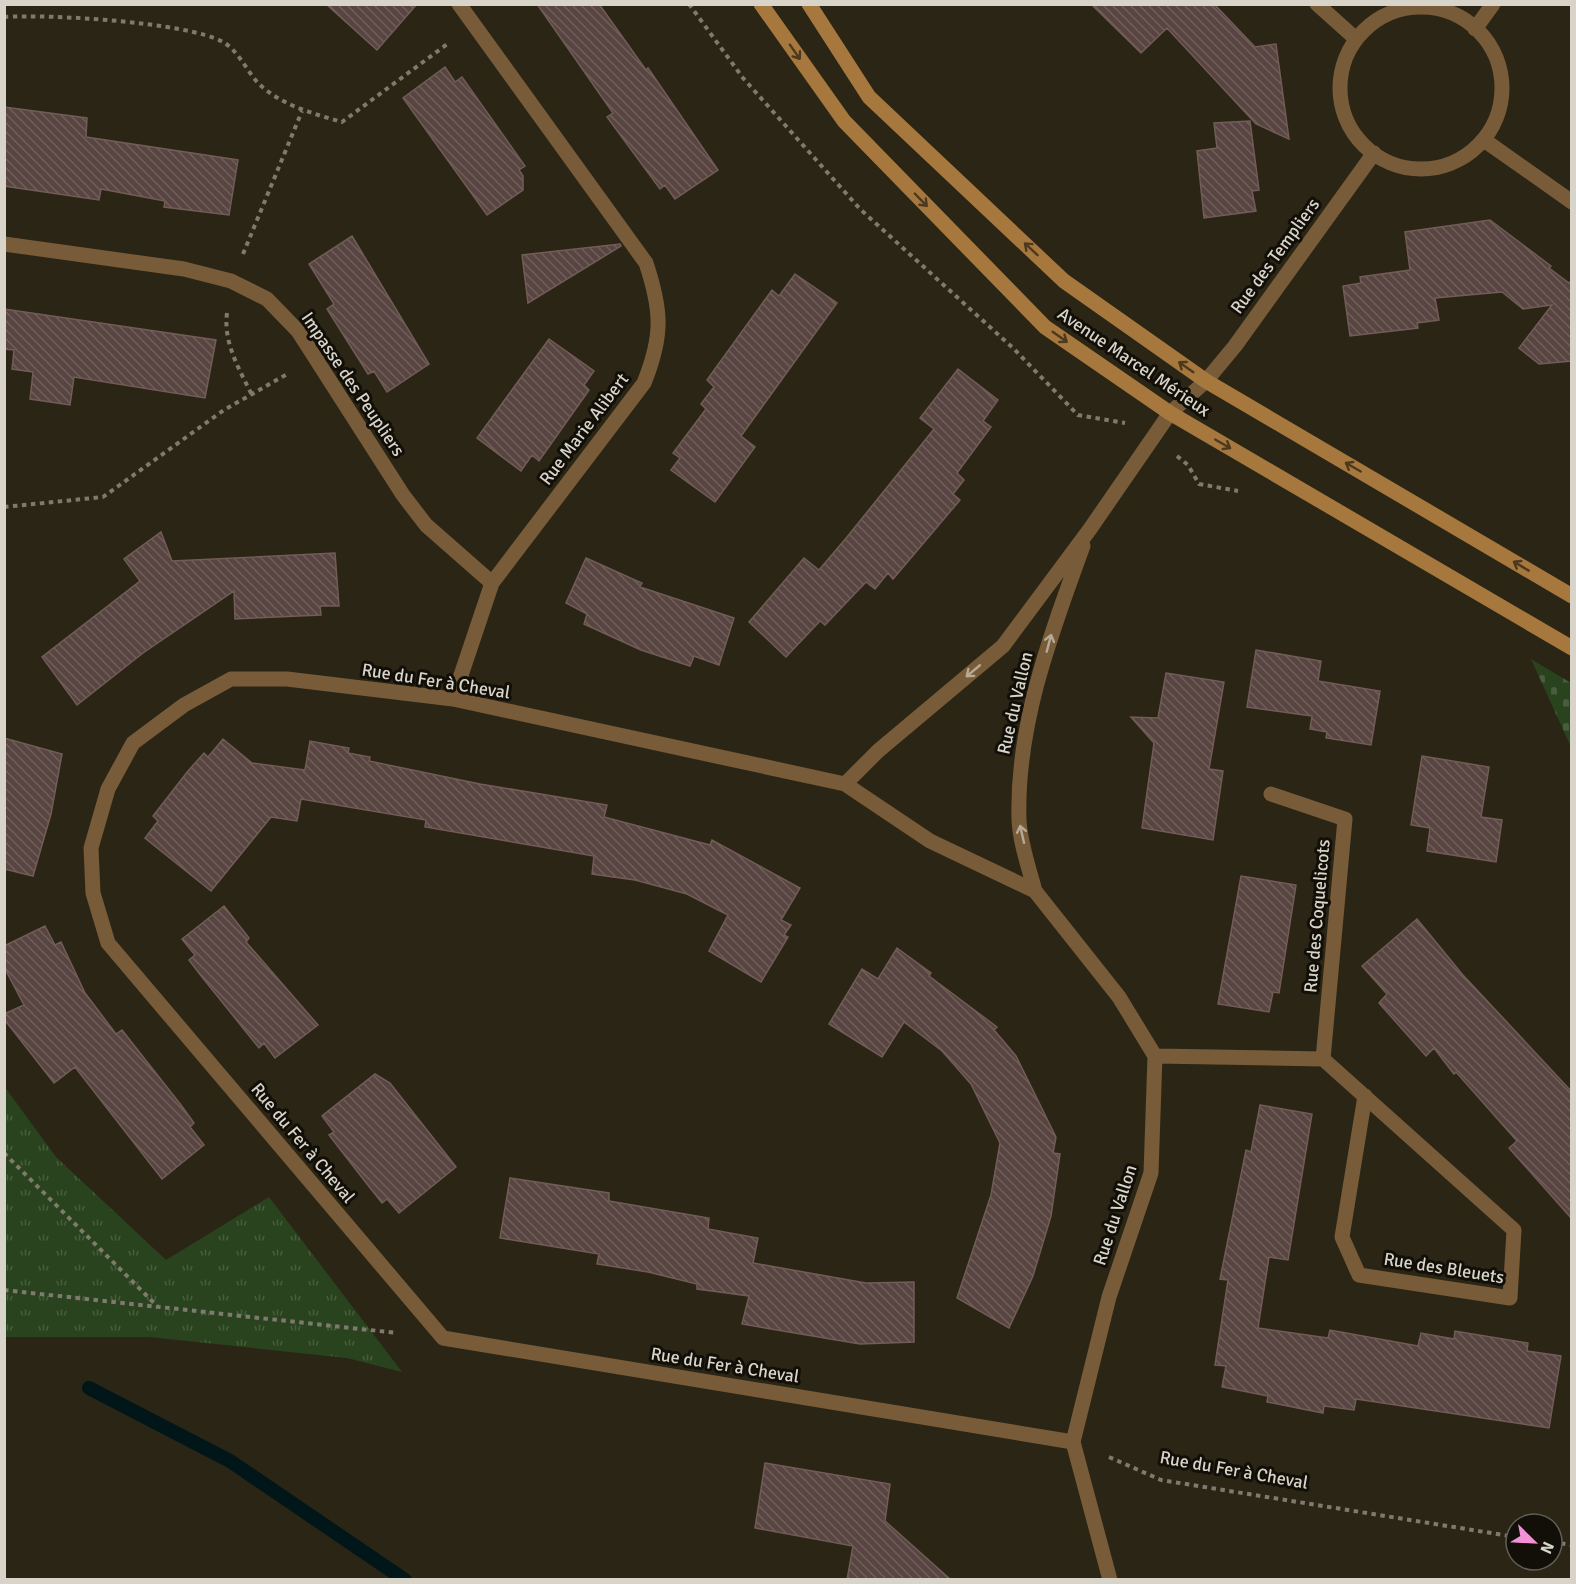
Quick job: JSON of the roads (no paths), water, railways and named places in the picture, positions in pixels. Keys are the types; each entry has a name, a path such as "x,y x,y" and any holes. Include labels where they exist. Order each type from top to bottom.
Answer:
{"main road":[{"name":"Avenue Marcel Mérieux","path":"761,4 844,121 1045,327 1170,413 1572,648"},
{"name":"Avenue Marcel Mérieux","path":"810,4 869,97 1064,281 1206,381 1572,596"}],"street":[{"name":"Rue Marie Alibert","path":"453,699 492,583 644,383 655,356 659,328 657,296 646,263 459,4"},
{"path":"1317,4 1356,39"},
{"path":"1475,29 1493,4"},
{"path":"1418,6 1442,9 1464,19 1475,29 1485,37 1498,61 1503,88 1498,116 1484,140 1463,158 1436,168 1408,168 1382,159 1359,141 1348,123 1341,103 1340,81 1345,60 1356,39 1373,22 1394,11 1418,6"},
{"path":"1484,140 1572,202"},
{"name":"Rue des Templiers","path":"1206,381 1235,346 1374,153"},
{"name":"Impasse des Peupliers","path":"4,244 184,269 231,281 267,299 298,331 403,495 426,525 492,583"},
{"name":"Rue du Vallon","path":"845,784 878,751 1003,646 1090,529 1170,413 1206,381"},
{"name":"Rue du Vallon","path":"1090,529 1051,634 1022,750 1019,822 1035,891 1119,997 1155,1056 1151,1173 1108,1297 1073,1442 1110,1580"},
{"name":"Rue du Fer à Cheval","path":"930,842 845,784 453,699 287,679 231,679 184,705 133,743 108,789 91,848 93,893 108,943 443,1338 1073,1442"},
{"name":"Rue des Coquelicots","path":"1271,794 1345,819 1323,1059"},
{"name":"Rue du Vallon","path":"930,842 1035,891"},
{"path":"1155,1056 1323,1059"},
{"name":"Rue des Bleuets","path":"1323,1059 1365,1096 1514,1230 1510,1298 1359,1275 1342,1238 1365,1096"}],"waterway":[{"path":"89,1388 230,1461 405,1580"}]}
